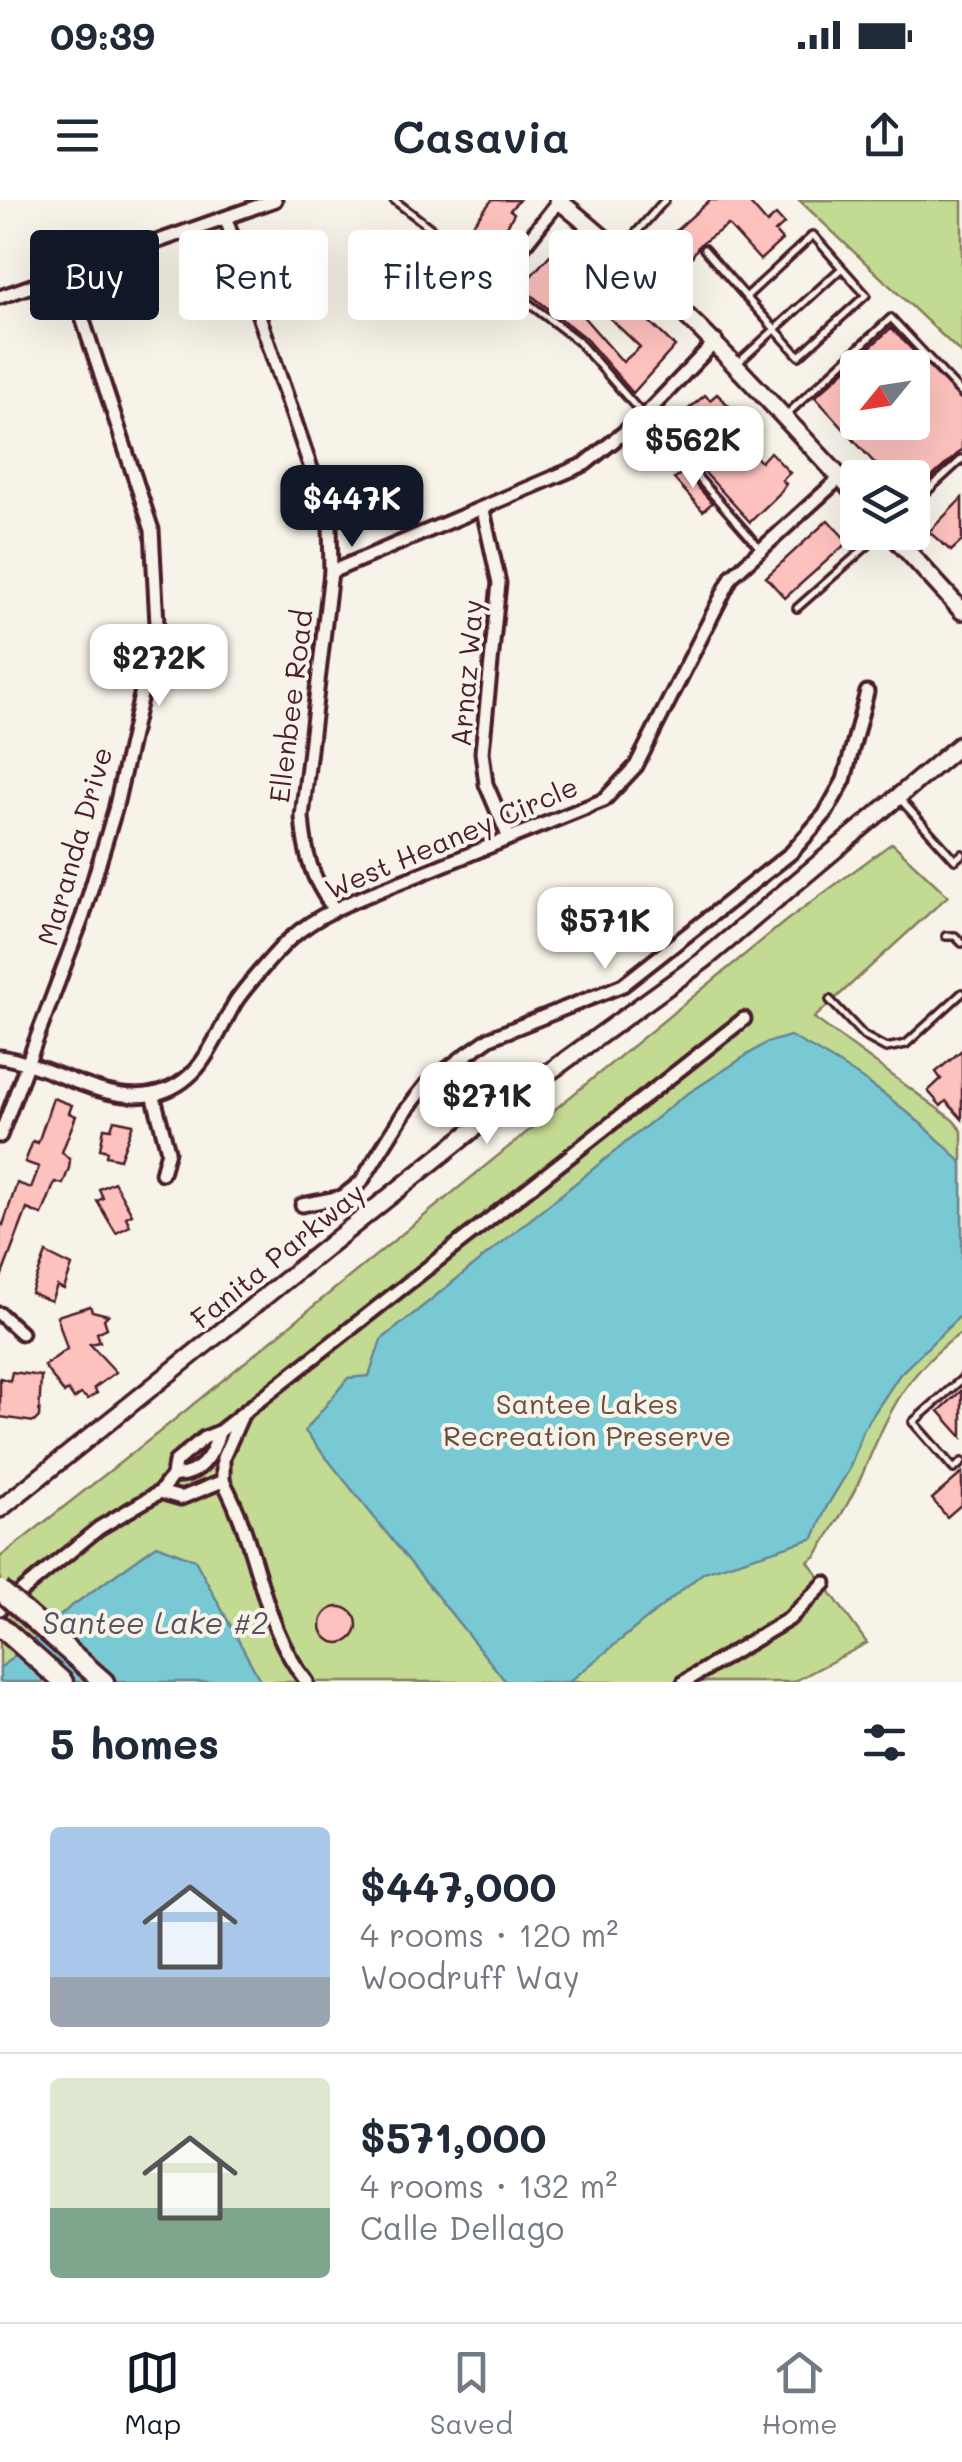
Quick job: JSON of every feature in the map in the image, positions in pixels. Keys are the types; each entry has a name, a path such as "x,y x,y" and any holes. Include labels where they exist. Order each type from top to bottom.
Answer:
{"main road":[{"path":"0,1590 104,1682"},
{"path":"0,1626 63,1682"}],"street":[{"path":"159,243 275,200"},
{"path":"529,238 558,200 596,230"},
{"name":"Ellenbee Road","path":"226,219 326,507 331,572 302,817 305,855 314,882 334,909"},
{"path":"0,297 30,287"},
{"path":"693,319 840,478"},
{"name":"Maranda Drive","path":"0,1136 78,934 115,810 158,604 152,530 83,320"},
{"path":"331,572 586,464 642,418 716,341"},
{"name":"West Heaney Circle","path":"153,1094 194,1072 218,1043 236,1000 290,938 334,909 604,800 636,766 732,576 840,478"},
{"name":"Arnaz Way","path":"483,510 499,584 482,752 486,784 508,838"},
{"path":"903,550 962,611"},
{"path":"302,1205 342,1197 362,1182 404,1113 426,1086 490,1038 623,986 791,853 825,814 844,780 867,692"},
{"name":"Fanita Parkway","path":"0,1509 501,1106 704,960 962,744"},
{"path":"0,1609 99,1528 160,1492 173,1475 175,1462 204,1438 219,1432 744,1019"},
{"path":"0,1056 29,1061 116,1094 153,1094 168,1151 162,1173"},
{"path":"463,1058 501,1106"},
{"path":"0,1314 21,1333"},
{"path":"244,1411 223,1458 223,1481 249,1534 277,1637 307,1682"},
{"path":"173,1475 191,1473 214,1455 219,1432"},
{"path":"160,1492 181,1498 223,1481"},
{"path":"684,1682 789,1618 825,1583"}],"lane":[{"path":"394,200 432,230"},
{"path":"639,230 665,200"},
{"path":"704,250 746,298 775,329 798,356 866,295 813,235 746,298"},
{"path":"737,364 842,268"},
{"path":"529,305 578,341 761,549"},
{"path":"785,416 891,318 962,394"},
{"path":"930,488 962,459"},
{"path":"797,608 865,550"},
{"path":"896,796 962,868"},
{"path":"955,860 962,854"},
{"path":"946,936 955,936 962,943"},
{"path":"830,1000 864,1036 886,1048 906,1044 962,992"},
{"path":"850,1020 858,1013"},
{"path":"962,1380 914,1422 954,1469 962,1462"}],"green space":[{"path":"799,200 962,200 962,354"},
{"name":"Santee Lakes Recreation Preserve","path":"892,843 948,896 814,1018 953,1120 962,1131 962,1332 926,1363 900,1396 846,1506 816,1556 808,1561 867,1643 793,1682 0,1682 0,1557 158,1433 787,920"}],"water":[{"path":"790,1036 882,1092 962,1163 962,1314 900,1374 863,1430 849,1470 827,1506 814,1538 704,1572 569,1682 506,1682 305,1431 348,1378 369,1376 381,1340 681,1098 766,1043"},
{"name":"Santee Lake #2","path":"157,1545 195,1560 261,1682 0,1682 0,1668 69,1608"}],"building":[{"path":"492,200 519,200 510,210 514,213 505,230 468,230"},
{"path":"710,200 747,200 767,223 776,215 784,224 775,232 782,240 760,260 728,225 699,245 693,255 693,230 677,230"},
{"path":"549,256 549,309 529,293 529,278"},
{"path":"562,320 586,320 623,362 640,347 612,320 648,320 675,346 633,393 585,338"},
{"path":"891,328 913,350 867,350"},
{"path":"930,368 962,400 962,450 930,479 930,460 872,460 854,440 930,440"},
{"path":"840,374 840,425 815,397"},
{"path":"717,394 734,411 724,421 742,442 761,462 770,452 790,473 782,480 786,484 780,493 750,522 665,429 705,395 710,400"},
{"path":"684,471 712,503 703,511 674,479"},
{"path":"962,498 962,541 951,551 930,531"},
{"path":"828,520 840,533 840,549 785,598 766,577"},
{"path":"962,1050 962,1119 946,1101 941,1106 928,1091 941,1079 936,1072"},
{"path":"53,1098 72,1105 69,1113 76,1116 62,1152 70,1160 69,1168 63,1184 55,1182 42,1215 27,1209 0,1280 0,1223 3,1225 17,1183 31,1188 39,1167 25,1162 33,1141 38,1143"},
{"path":"114,1120 133,1124 120,1159 106,1156 107,1151 100,1149 104,1128 111,1129"},
{"path":"114,1182 132,1214 126,1217 130,1226 116,1233 97,1201 103,1198 99,1189"},
{"path":"46,1253 72,1266 64,1289 57,1286 51,1301 31,1293"},
{"path":"90,1306 92,1311 108,1315 104,1319 107,1328 97,1333 100,1342 90,1344 116,1372 94,1388 97,1393 88,1399 81,1394 74,1399 68,1390 64,1393 44,1366 67,1349 57,1316"},
{"path":"12,1372 41,1376 39,1417 34,1422 0,1417 0,1378 10,1381"},
{"path":"962,1390 962,1437 939,1411"},
{"path":"962,1473 962,1504 947,1517 932,1499"},
{"path":"339,1607 352,1612 357,1625 352,1638 339,1643 326,1638 321,1625 326,1612"}]}
